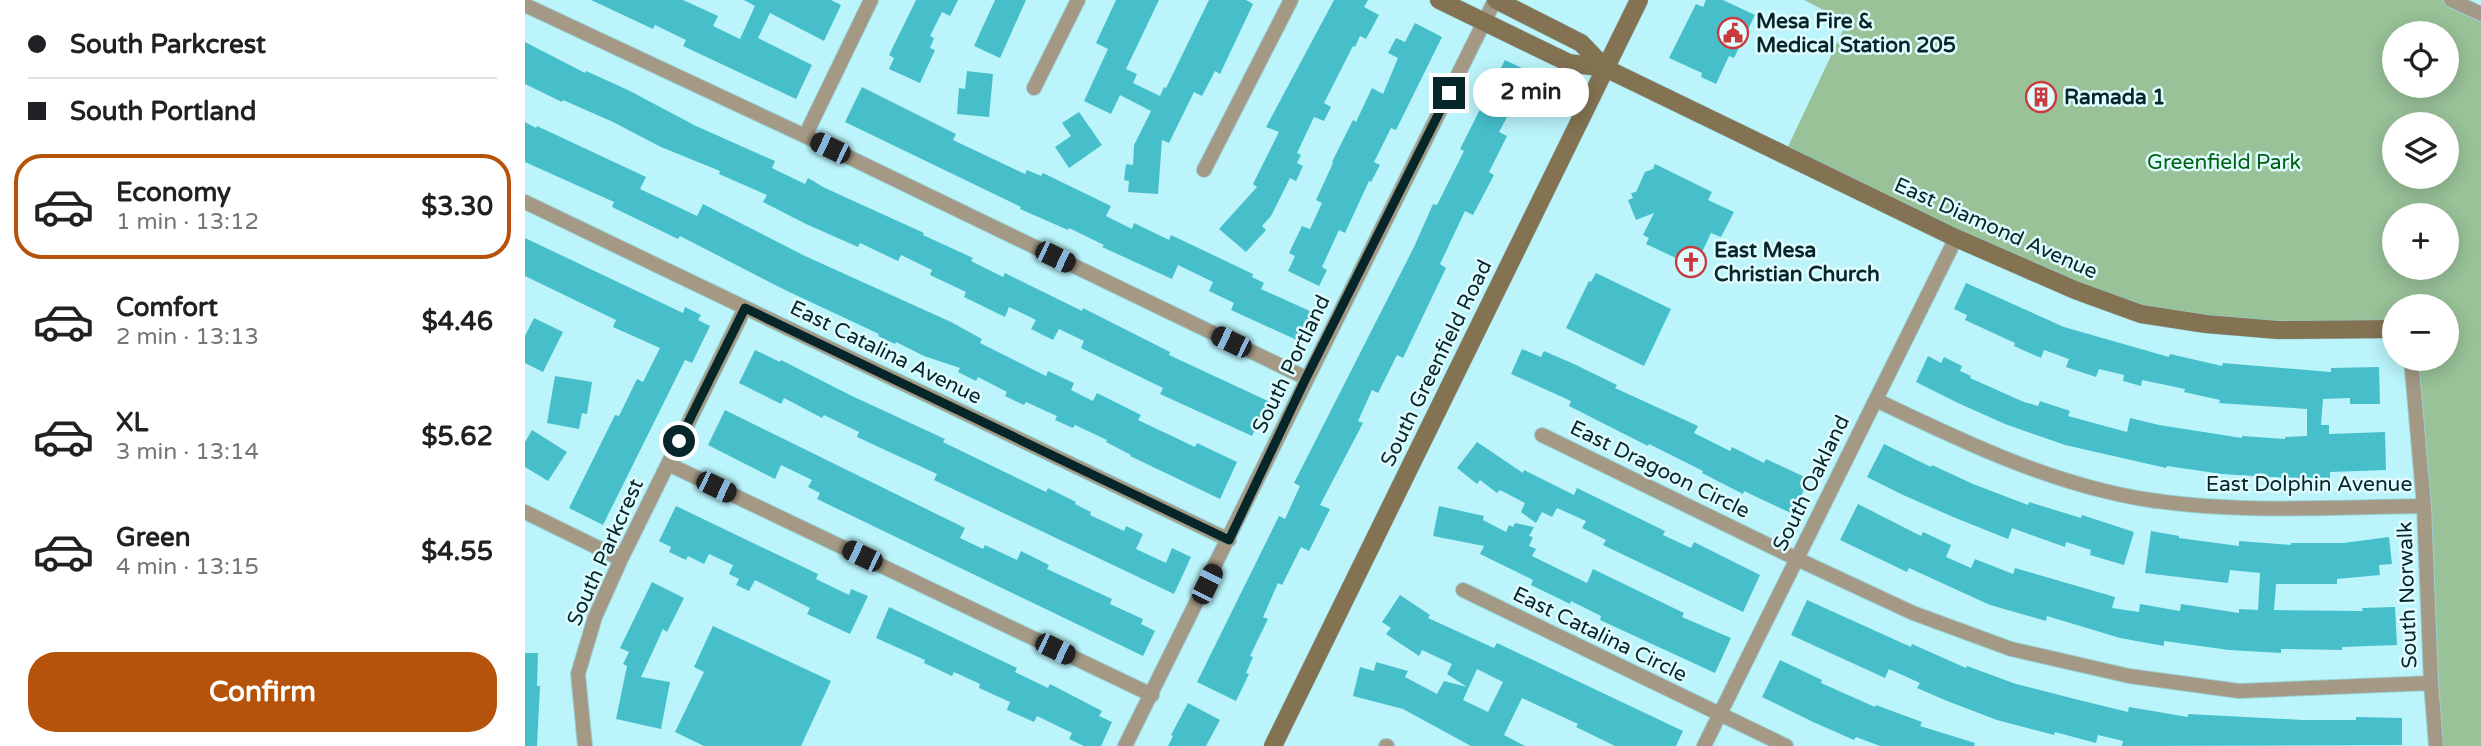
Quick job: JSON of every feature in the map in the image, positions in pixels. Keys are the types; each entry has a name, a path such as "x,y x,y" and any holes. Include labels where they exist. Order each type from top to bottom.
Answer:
{"street":[{"path":"805,136 871,0"},
{"path":"1034,88 1078,0"},
{"path":"1204,170 1291,0"},
{"name":"East Diamond Avenue","path":"1439,0 1569,63 1605,68 1956,238 2075,290 2141,314 2206,324 2278,330 2382,329"},
{"name":"East Diamond Avenue","path":"1495,0 1581,43 1605,68"},
{"name":"South Portland","path":"1125,746 1495,0"},
{"name":"South Greenfield Road","path":"1273,746 1639,0"},
{"path":"2451,0 2481,14"},
{"path":"525,5 805,136 1306,378"},
{"name":"East Catalina Avenue","path":"525,202 1229,540"},
{"name":"South Oakland","path":"1704,746 1956,238"},
{"name":"South Parkcrest","path":"585,746 578,674 596,617 621,559 745,308"},
{"name":"South Norwalk","path":"2412,371 2424,506 2436,746"},
{"name":"East Dolphin Avenue","path":"1875,400 1978,449 2054,478 2143,499 2238,509 2424,506"},
{"name":"East Dragoon Circle","path":"1542,435 1913,613 2011,649 2129,676 2239,691 2431,683"},
{"path":"668,464 1152,695"},
{"path":"525,512 621,559"},
{"name":"East Catalina Circle","path":"1463,590 1719,715"},
{"path":"1719,715 1786,746"}],"green space":[{"name":"Greenfield Park","path":"1804,0 2450,0 2481,15 2481,746 2436,746 2411,371 2459,371 2459,294 2382,294 2382,328 2141,314 1784,155 1847,22"}],"building":[{"path":"591,0 683,0 718,16 713,26 740,39 755,6 744,0 831,0 841,5 824,41 770,13 758,38 812,65 796,99 683,46 686,40 655,25 653,29"},
{"path":"916,0 958,0 950,16 942,12 930,36 934,38 930,48 935,50 920,83 889,69 894,58 889,55"},
{"path":"995,0 1026,0 1000,58 974,46"},
{"path":"1116,0 1159,0 1126,69 1137,74 1133,83 1160,96 1209,0 1246,0 1253,4 1220,74 1215,71 1202,96 1194,92 1169,143 1162,140 1158,194 1128,192 1129,181 1124,180 1126,164 1133,165 1134,145 1151,111 1120,95 1111,114 1084,101 1108,49 1096,43"},
{"path":"1334,0 1368,0 1364,7 1379,15 1366,39 1360,36 1355,47 1353,46 1324,103 1331,107 1324,121 1314,117 1297,153 1301,155 1297,163 1303,166 1296,181 1290,178 1271,216 1262,226 1266,230 1246,252 1219,229 1257,187 1253,184 1279,132 1266,127"},
{"path":"1706,0 1723,0 1755,15 1734,58 1729,56 1716,84 1701,77 1702,73 1669,58 1696,4 1703,7"},
{"path":"1415,23 1442,37 1396,130 1391,128 1374,162 1380,165 1371,182 1369,181 1345,233 1339,230 1322,267 1327,270 1319,286 1288,271 1295,256 1289,253 1302,226 1310,229 1322,203 1316,200 1353,120 1356,122 1372,88 1383,94 1398,58 1388,53 1396,38 1405,42"},
{"path":"525,42 585,73 586,71 628,90 696,126 775,161 772,168 805,184 808,178 924,233 923,235 973,258 971,261 1003,277 1005,273 1082,311 1083,308 1170,352 1169,355 1268,401 1252,436 1160,394 1163,388 1081,348 1084,341 1059,329 1053,340 1031,329 1036,320 1009,307 1005,317 964,297 966,292 930,275 932,270 901,255 898,261 860,243 858,247 806,224 763,202 767,195 719,174 720,171 661,147 613,122 525,84"},
{"path":"1505,60 1532,73 1526,85 1530,87 1519,107 1514,104 1499,132 1507,136 1489,172 1494,175 1473,215 1465,211 1440,264 1446,268 1403,358 1397,355 1378,393 1372,390 1358,421 1363,423 1320,505 1330,509 1309,551 1301,547 1282,585 1278,583 1263,617 1268,619 1250,656 1253,657 1246,673 1249,674 1236,701 1197,682 1279,516 1285,519 1300,486 1294,483 1414,247 1433,204 1437,205 1464,151 1460,149"},
{"path":"967,71 993,74 989,117 957,114 959,88 965,89"},
{"name":"Ramada 1","path":"2032,84 2058,96 2051,110 2025,98"},
{"path":"862,87 956,134 953,140 1025,174 1027,170 1041,176 1043,173 1111,206 1106,216 1132,229 1134,223 1169,240 1171,235 1253,274 1252,277 1264,283 1261,289 1312,312 1299,341 1231,310 1234,303 1209,291 1213,282 1178,265 1172,279 1102,247 1104,245 1069,228 1068,230 1020,209 1021,207 845,122"},
{"path":"1079,112 1102,145 1069,168 1055,147 1071,136 1062,123"},
{"path":"525,122 646,177 640,189 697,216 703,204 805,256 951,322 982,339 980,343 1046,376 1048,371 1074,383 1071,390 1093,401 1097,393 1141,415 1138,420 1195,447 1197,443 1237,462 1220,499 1130,456 1106,442 1107,440 1075,425 1073,428 1055,420 1057,416 1005,396 1007,392 978,377 976,381 958,372 960,368 878,336 879,334 680,236 678,239 612,207 614,202 525,162"},
{"path":"1655,164 1712,192 1708,200 1734,212 1721,237 1711,233 1695,267 1646,244 1649,238 1643,235 1654,213 1636,220 1628,200 1633,198 1631,193 1636,192 1645,172 1653,169"},
{"path":"525,238 683,313 685,307 701,315 698,320 710,326 692,363 685,360 603,525 569,508 615,415 619,416 637,379 643,382 660,348 613,327 616,320 525,276"},
{"path":"1596,273 1671,309 1644,366 1566,328 1589,281 1591,282"},
{"path":"1966,283 2064,327 2169,357 2170,354 2222,366 2223,363 2331,372 2331,368 2379,367 2380,404 2350,404 2350,398 2323,399 2321,425 2329,425 2329,434 2385,432 2386,470 2330,472 2330,478 2286,478 2166,468 2065,445 2005,424 1916,382 1928,356 1941,363 1944,357 1962,366 1960,371 1971,376 1970,378 2024,402 2038,406 2040,401 2070,411 2068,416 2127,432 2130,418 2242,438 2285,439 2307,436 2307,409 2219,403 2220,400 2184,392 2185,389 2142,380 2141,386 2123,381 2124,375 2099,369 2096,377 2066,367 2069,359 2044,350 2041,358 1965,320 1967,315 1954,309"},
{"path":"534,318 563,332 543,372 525,363 525,336"},
{"path":"1522,349 1541,357 1544,351 1574,364 1617,385 1615,388 1698,426 1694,433 1730,451 1732,447 1764,463 1766,459 1809,479 1793,514 1744,491 1743,494 1702,473 1703,471 1569,406 1571,401 1511,374"},
{"path":"755,350 945,439 943,442 1046,492 1048,488 1076,502 1075,504 1091,512 1090,515 1124,531 1126,526 1143,534 1136,549 1166,563 1172,548 1191,557 1174,594 934,480 937,474 857,437 859,432 824,415 822,418 784,398 781,404 739,383"},
{"path":"555,376 592,382 587,414 582,413 579,429 547,423"},
{"path":"725,410 965,528 960,538 983,549 985,545 1017,560 1021,551 1049,565 1047,569 1112,599 1110,604 1143,619 1141,624 1155,631 1143,656 817,499 820,493 808,487 812,480 781,465 775,479 708,445"},
{"path":"532,430 567,452 548,481 525,467 525,442"},
{"path":"1477,442 1523,473 1524,470 1574,495 1577,488 1665,531 1663,535 1691,548 1694,542 1760,575 1743,612 1603,545 1606,540 1582,528 1586,521 1557,508 1552,517 1542,512 1536,523 1521,512 1525,503 1500,490 1497,493 1480,480 1477,484 1457,468"},
{"path":"1884,444 1931,467 1932,465 2028,505 2029,502 2081,518 2082,515 2134,532 2124,565 2090,555 2091,550 2066,542 2065,547 2012,528 2008,539 1867,477"},
{"path":"1858,504 1921,536 1923,532 1951,545 1946,557 1971,568 1975,559 2013,574 2015,568 2115,597 2112,608 2139,612 2140,604 2180,611 2181,604 2239,613 2239,609 2258,610 2260,573 2230,570 2228,583 2145,573 2151,531 2179,538 2239,546 2239,541 2291,545 2343,543 2389,537 2392,564 2379,565 2380,575 2337,579 2337,584 2276,584 2274,610 2363,611 2362,608 2395,607 2397,645 2342,647 2342,650 2281,649 2281,653 2229,650 2164,641 2164,646 2120,638 2047,616 2046,621 1990,605 1909,568 1907,572 1840,540"},
{"path":"676,506 818,574 816,579 849,595 851,589 868,596 850,634 807,614 810,608 755,580 749,591 736,585 739,579 729,574 733,565 709,554 704,564 688,556 686,560 669,552 671,547 659,541"},
{"path":"1439,506 1484,516 1483,520 1506,532 1509,525 1513,527 1515,523 1534,527 1529,536 1533,537 1529,546 1536,549 1532,556 1587,583 1593,569 1684,613 1682,617 1731,638 1715,673 1600,620 1601,616 1571,601 1570,604 1531,585 1533,580 1480,554 1484,546 1433,536"},
{"path":"652,582 684,598 667,632 663,629 641,677 670,682 661,729 616,719 627,666 623,664 629,652 620,648"},
{"path":"1400,595 1430,615 1428,618 1494,648 1497,643 1683,731 1676,746 1615,746 1576,727 1578,724 1522,698 1504,735 1525,746 1471,746 1403,709 1353,696 1360,667 1374,671 1376,662 1408,671 1405,677 1437,694 1444,681 1467,687 1447,674 1452,664 1422,650 1419,656 1386,634 1391,628 1382,622","holes":["1477,669 1503,682 1488,712 1463,700"]},
{"path":"1807,600 1911,647 1912,644 1966,668 1967,666 2016,684 2128,712 2129,707 2188,717 2188,714 2303,720 2402,718 2402,745 2122,746 2123,741 2098,735 2096,743 2055,732 2054,735 1997,720 1947,701 1917,688 1920,683 1889,669 1885,678 1791,635"},
{"path":"889,607 1017,668 1015,672 1048,688 1050,684 1102,711 1099,716 1112,722 1101,746 1084,746 1069,739 1072,733 1037,716 1034,722 1007,710 1010,702 979,688 980,684 954,672 952,676 924,663 925,660 876,638"},
{"path":"713,626 831,681 801,746 704,746 675,732 704,672 694,667"},
{"path":"525,653 538,653 537,686 540,686 537,746 525,746"},
{"path":"1780,660 1822,680 1821,683 1875,707 1876,705 1922,722 1920,726 1975,743 1974,746 1880,746 1856,737 1854,740 1813,722 1762,697"},
{"path":"1188,703 1220,720 1206,746 1168,746 1173,736 1171,735"}],"place":[{"name":"Mesa Fire & Medical Station 205","path":"1733,33"},
{"name":"Ramada 1","path":"2041,97"},
{"name":"East Mesa Christian Church","path":"1691,262"}],"route":[{"path":"679,441 745,308 1229,540 1306,378 1449,93"}]}
